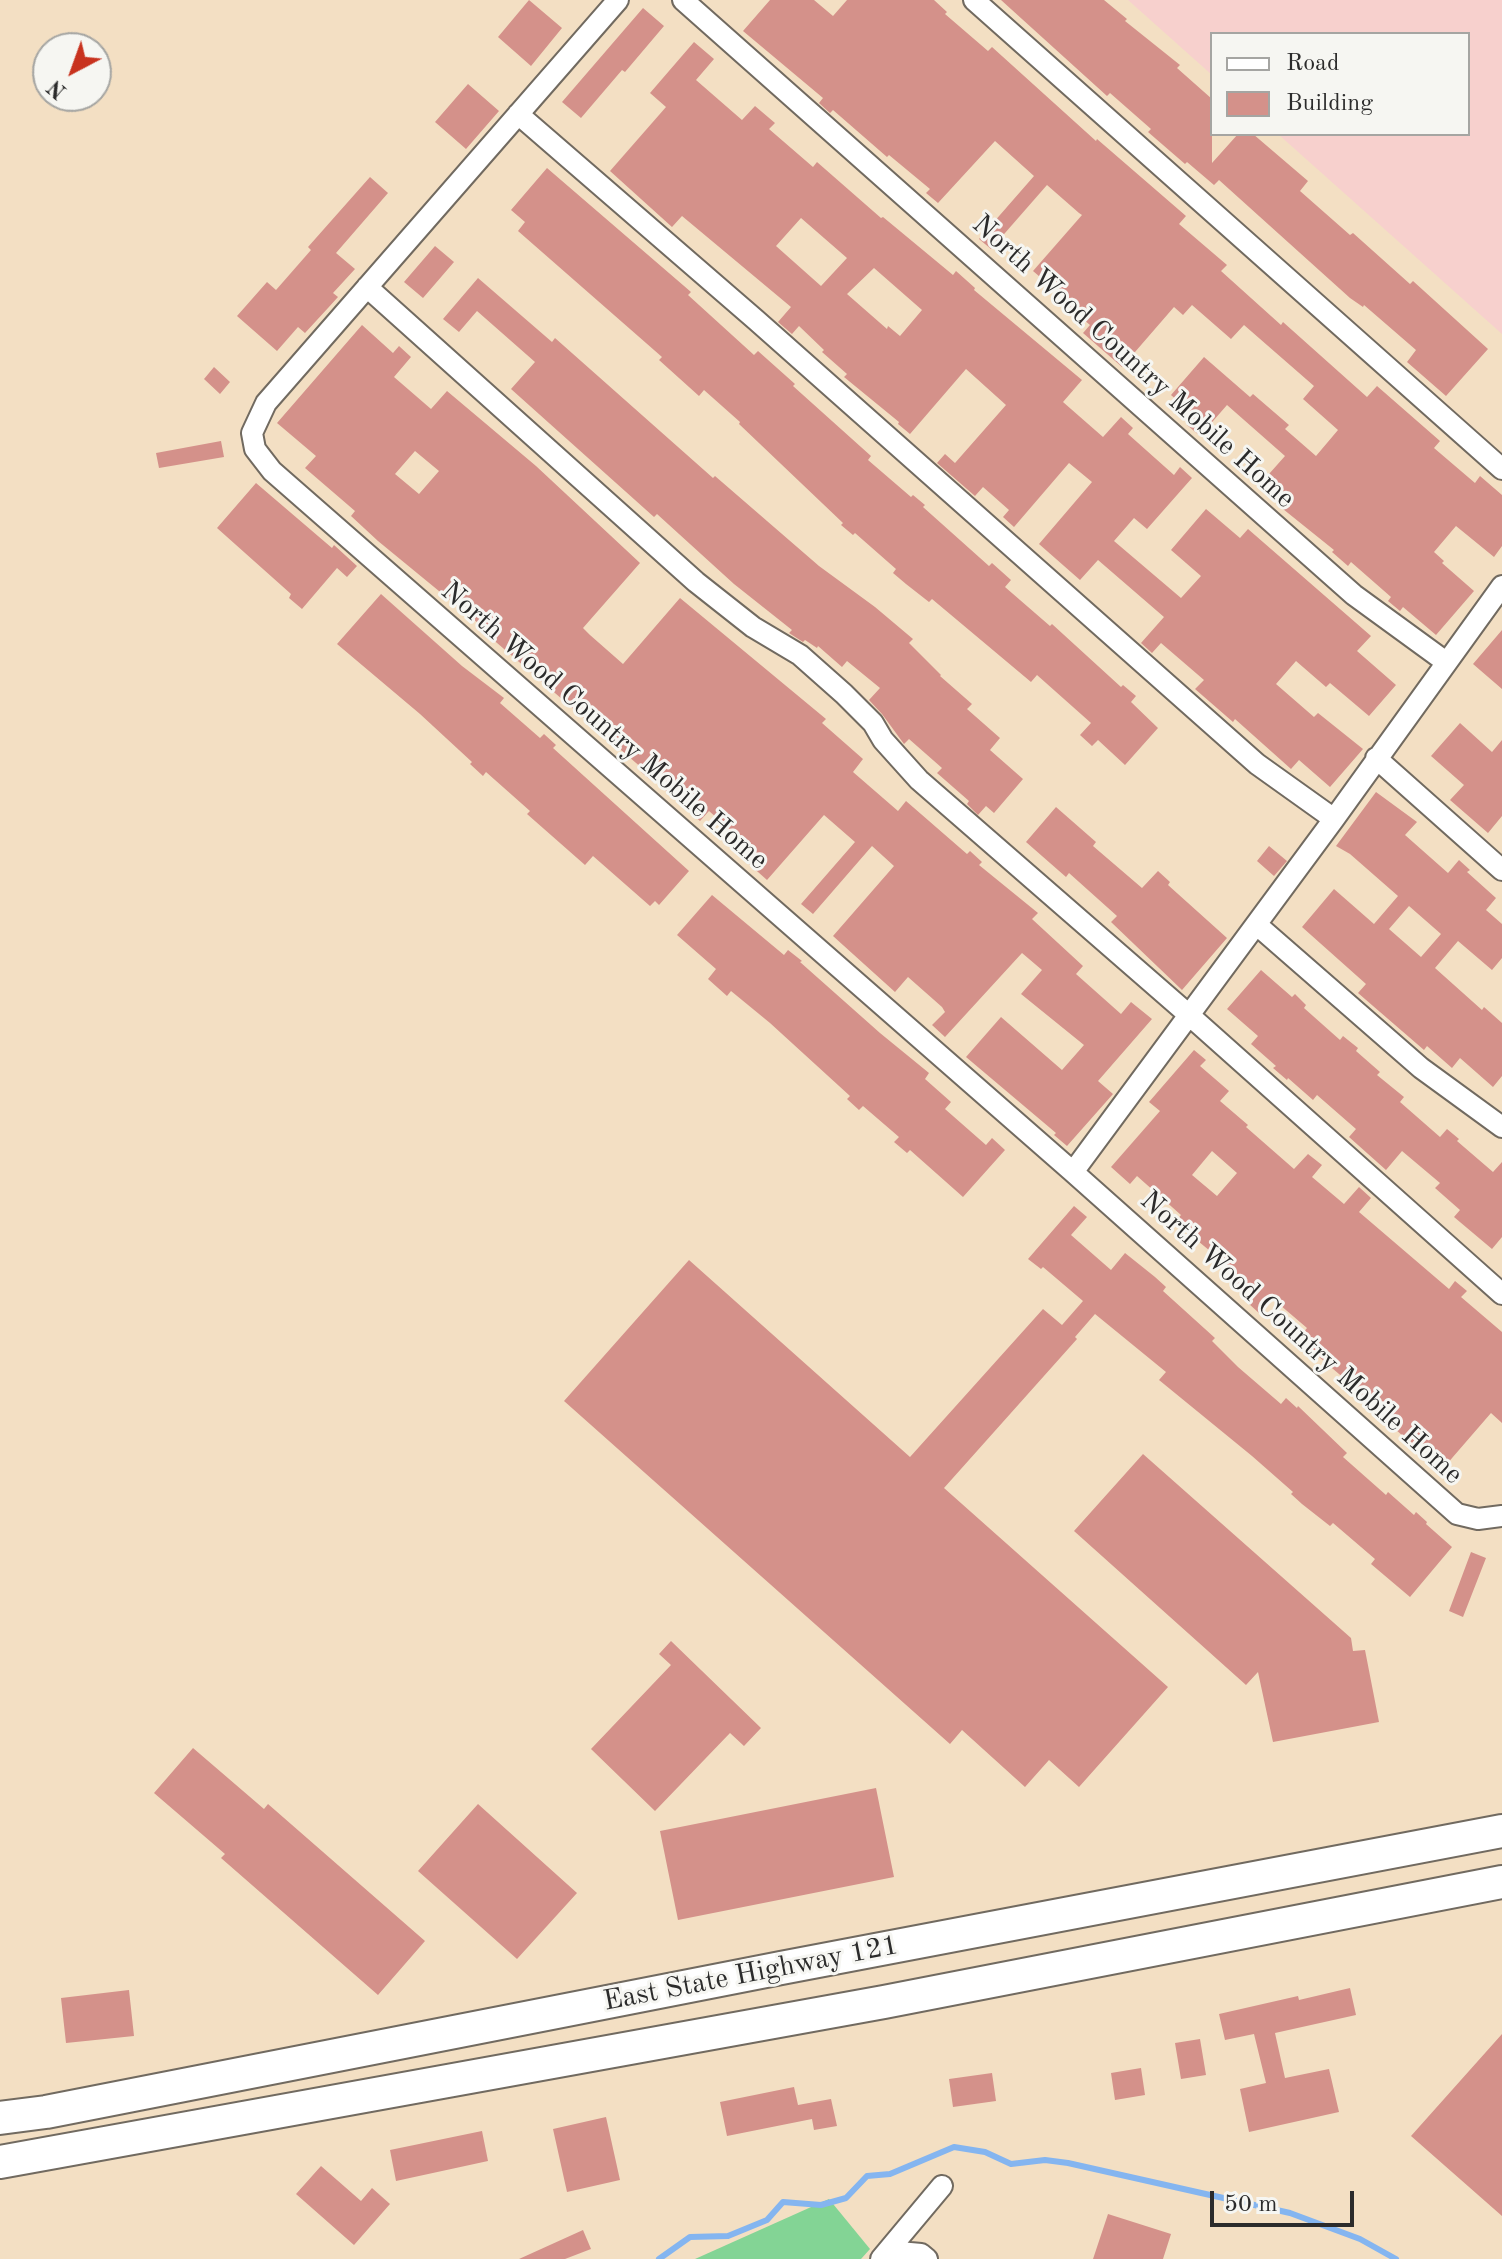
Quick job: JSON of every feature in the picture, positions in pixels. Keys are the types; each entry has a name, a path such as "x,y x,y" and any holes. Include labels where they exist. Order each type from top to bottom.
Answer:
{"main road":[{"name":"East State Highway 121","path":"0,2118 46,2112 1502,1831"},
{"name":"East State Highway 121","path":"0,2162 1212,1940 1502,1882"},
{"path":"1210,1887 1212,1940"},
{"path":"1005,1925 1017,1976"}],"street":[{"name":"North Wood Country Mobile Home","path":"618,0 266,403 252,433 255,449 272,471 1073,1172 1457,1514 1478,1519 1502,1516"},
{"name":"North Wood Country Mobile Home","path":"683,0 1354,595 1446,662"},
{"path":"974,0 1502,469"},
{"path":"518,114 1257,764 1334,819"},
{"path":"367,287 696,582 753,627 800,655 844,694 873,723 883,740 919,780 1502,1294"},
{"path":"1073,1172 1257,925 1502,586"},
{"path":"1376,758 1502,870"},
{"path":"1257,925 1421,1068 1502,1127"},
{"path":"884,2255 942,2186"},
{"path":"884,2255 921,2254 927,2259"}],"shaded area":[{"path":"1128,0 1502,0 1502,334 1280,136 1470,136 1470,32 1210,32 1210,73"}],"green space":[{"path":"829,2199 870,2249 861,2259 695,2259"}],"building":[{"path":"529,0 562,28 531,66 498,37"},
{"path":"770,0 814,0 833,16 847,0 934,0 947,12 945,14 988,51 992,47 1096,141 1186,216 1179,224 1227,265 1221,271 1281,325 1283,322 1367,397 1377,386 1440,441 1434,448 1475,483 1480,476 1502,495 1502,546 1494,557 1456,526 1434,552 1474,591 1436,635 1403,607 1400,611 1388,601 1391,597 1351,562 1348,566 1332,552 1334,550 1283,509 1286,506 1261,483 1285,456 1227,405 1200,436 1187,425 1195,416 1171,395 1204,357 1250,397 1253,394 1289,425 1285,429 1316,456 1338,430 1303,399 1314,386 1244,325 1231,339 1192,305 1183,315 1174,307 1122,367 1083,333 1090,325 1033,271 1082,215 1047,185 991,249 979,239 1034,176 995,141 938,203 926,193 930,189 833,110 830,113 819,103 823,98 743,31"},
{"path":"1001,0 1104,0 1180,65 1177,68 1210,97 1212,163 1236,136 1255,136 1308,181 1300,191 1410,284 1413,281 1488,349 1446,396 1407,362 1416,350 1364,305 1350,298 1219,180 1214,185 1187,162 1185,164 1110,93 1107,96"},
{"path":"643,8 664,26 581,118 562,102"},
{"path":"694,42 714,59 696,80 742,120 755,106 775,123 769,129 813,167 817,162 953,275 956,271 974,290 1082,380 1063,402 1103,437 1121,417 1133,428 1128,434 1174,475 1180,467 1192,478 1147,529 1134,518 1114,541 1181,598 1201,576 1171,550 1206,509 1240,538 1248,529 1371,636 1357,651 1396,685 1369,716 1330,683 1326,687 1296,661 1276,684 1314,717 1318,713 1363,749 1330,787 1299,760 1291,769 1235,719 1233,722 1195,689 1204,680 1161,643 1152,653 1141,643 1164,617 1098,560 1080,580 1039,544 1092,482 1069,463 1014,527 1003,517 1009,510 983,487 975,496 937,463 945,454 955,463 1006,405 966,369 910,434 844,377 847,374 799,326 792,334 778,322 791,307 682,216 672,227 610,171 666,107 650,93","holes":["801,218 847,258 821,286 776,246","874,268 922,310 900,336 888,326 887,329 847,294"]},
{"path":"468,84 499,111 466,149 435,122"},
{"path":"547,168 691,292 688,295 754,355 758,351 795,384 793,386 871,456 868,460 925,505 923,507 989,566 992,563 1011,580 1005,587 1050,626 1052,624 1121,687 1123,685 1136,696 1131,702 1158,728 1125,765 1098,740 1092,746 1080,735 1091,723 1037,675 1031,682 932,599 929,602 893,573 896,569 855,533 853,535 841,525 843,523 740,422 704,390 699,396 659,360 662,357 518,231 525,222 511,210"},
{"path":"370,177 388,193 336,253 355,269 333,293 338,297 305,333 298,327 277,351 237,316 267,282 276,290 311,250 308,247"},
{"path":"435,246 454,262 423,298 404,282"},
{"path":"478,278 552,342 555,338 713,478 715,476 819,566 913,639 909,643 972,704 967,709 1000,738 990,750 1023,779 994,813 986,806 978,815 967,804 969,801 937,773 942,768 909,739 904,744 869,700 880,688 847,661 842,667 818,646 805,640 803,642 789,633 792,630 734,584 657,514 654,517 511,389 535,362 477,311 459,332 443,319"},
{"path":"362,325 393,353 399,346 411,357 394,377 431,409 447,391 536,466 640,563 583,628 590,635 623,664 680,598 826,719 822,723 863,759 853,772 898,811 906,801 967,854 970,851 982,862 979,865 1038,913 1032,919 1083,966 1076,974 1121,1014 1131,1002 1152,1019 1098,1081 1113,1094 1067,1146 1054,1135 1056,1133 966,1057 1001,1017 1062,1070 1084,1045 1021,994 1042,970 1022,953 945,1037 932,1025 945,1012 942,1007 908,977 895,992 833,936 894,866 872,846 813,914 801,904 855,842 824,815 767,880 749,864 758,854 709,811 700,821 482,630 484,628 351,516 355,511 305,468 316,456 277,423","holes":["415,451 439,471 419,494 395,474"]},
{"path":"214,367 230,382 220,394 204,379"},
{"path":"221,441 224,457 159,468 156,453"},
{"path":"256,483 357,566 347,577 337,568 302,609 289,598 291,594 217,528"},
{"path":"381,594 462,666 504,698 500,703 540,738 544,734 556,745 553,748 689,871 659,905 655,901 650,906 593,856 585,865 527,814 530,811 486,772 483,776 420,714 337,644"},
{"path":"1502,630 1502,689 1473,664"},
{"path":"1460,723 1492,752 1502,740 1502,816 1488,833 1450,800 1464,785 1431,756"},
{"path":"1376,792 1417,822 1405,835 1448,873 1459,860 1470,870 1467,872 1496,898 1486,910 1502,924 1502,958 1492,970 1458,941 1435,968 1482,1010 1484,1007 1502,1023 1502,1076 1493,1087 1460,1058 1452,1068 1427,1046 1424,1050 1358,993 1366,984 1302,927 1334,889 1374,924 1398,896 1350,854 1336,846","holes":["1409,906 1441,934 1421,957 1389,929"]},
{"path":"1056,807 1096,842 1093,846 1142,888 1158,871 1170,882 1168,885 1227,938 1182,990 1111,922 1117,916 1069,873 1066,877 1026,842"},
{"path":"1269,846 1287,861 1274,876 1257,861"},
{"path":"712,895 784,955 788,950 802,961 880,1033 929,1073 925,1079 951,1102 945,1109 986,1145 992,1138 1005,1150 963,1197 910,1150 907,1153 894,1142 899,1137 863,1106 859,1110 847,1099 850,1096 770,1023 731,991 727,996 708,979 716,969 677,935"},
{"path":"1261,970 1292,997 1295,994 1306,1005 1304,1008 1340,1040 1343,1036 1358,1048 1356,1051 1380,1072 1377,1075 1404,1097 1400,1102 1440,1137 1447,1129 1493,1172 1502,1162 1502,1237 1492,1249 1454,1217 1460,1210 1435,1188 1440,1183 1402,1151 1386,1170 1349,1137 1356,1129 1317,1095 1313,1100 1287,1080 1251,1044 1258,1036 1227,1009"},
{"path":"1194,1050 1206,1060 1200,1066 1229,1091 1220,1101 1294,1169 1308,1154 1322,1165 1312,1177 1344,1204 1359,1187 1371,1198 1359,1212 1449,1289 1455,1281 1467,1291 1461,1297 1502,1332 1502,1423 1491,1413 1446,1465 1416,1438 1412,1444 1343,1383 1346,1380 1298,1339 1307,1328 1273,1299 1260,1314 1248,1303 1251,1300 1226,1278 1233,1270 1175,1222 1181,1215 1137,1176 1130,1184 1111,1167 1160,1111 1149,1102","holes":["1212,1151 1237,1173 1217,1196 1192,1175"]},
{"path":"1074,1206 1087,1217 1071,1235 1111,1270 1125,1253 1155,1277 1166,1287 1163,1291 1215,1338 1212,1341 1238,1367 1281,1404 1286,1398 1298,1406 1347,1453 1343,1457 1386,1495 1388,1492 1414,1515 1416,1512 1452,1547 1410,1597 1371,1564 1375,1559 1333,1523 1330,1526 1302,1504 1291,1494 1293,1492 1252,1456 1159,1380 1166,1372 1095,1314 1075,1337 1077,1339 944,1488 1168,1687 1079,1787 1049,1760 1025,1787 962,1730 950,1744 564,1401 689,1260 910,1457 1043,1309 1062,1325 1083,1301 1043,1267 1041,1269 1028,1259"},
{"path":"1143,1454 1351,1638 1353,1651 1365,1650 1379,1722 1273,1742 1258,1672 1246,1685 1074,1531"},
{"path":"1471,1552 1486,1558 1463,1617 1449,1611"},
{"path":"671,1641 761,1728 744,1746 730,1733 655,1811 591,1749 671,1665 659,1654"},
{"path":"193,1748 264,1809 268,1804 425,1941 378,1995 221,1858 225,1854 154,1793"},
{"path":"876,1788 894,1877 678,1920 660,1831"},
{"path":"478,1804 577,1893 517,1959 418,1871"},
{"path":"1350,1988 1356,2015 1275,2033 1285,2078 1329,2069 1339,2112 1249,2132 1240,2089 1266,2083 1254,2034 1225,2040 1219,2014"},
{"path":"129,1990 134,2036 66,2043 61,1998"},
{"path":"1502,2034 1502,2216 1411,2136"},
{"path":"1200,2039 1206,2075 1181,2079 1175,2043"},
{"path":"1141,2068 1145,2095 1115,2100 1111,2073"},
{"path":"992,2073 996,2101 953,2107 949,2079"},
{"path":"794,2087 798,2105 831,2099 837,2126 814,2130 812,2119 727,2136 720,2102"},
{"path":"606,2117 620,2180 567,2192 553,2129"},
{"path":"482,2131 488,2161 396,2181 390,2150"},
{"path":"321,2166 361,2201 372,2188 390,2204 354,2245 296,2194"},
{"path":"1108,2214 1171,2234 1163,2259 1093,2259"},
{"path":"583,2230 591,2249 565,2259 519,2259"}],"waterway":[{"path":"659,2259 690,2237 728,2236 767,2220 783,2202 821,2205 846,2198 867,2176 890,2174 954,2147 985,2152 1011,2164 1045,2160 1068,2163 1290,2213 1360,2239 1396,2259"}]}
